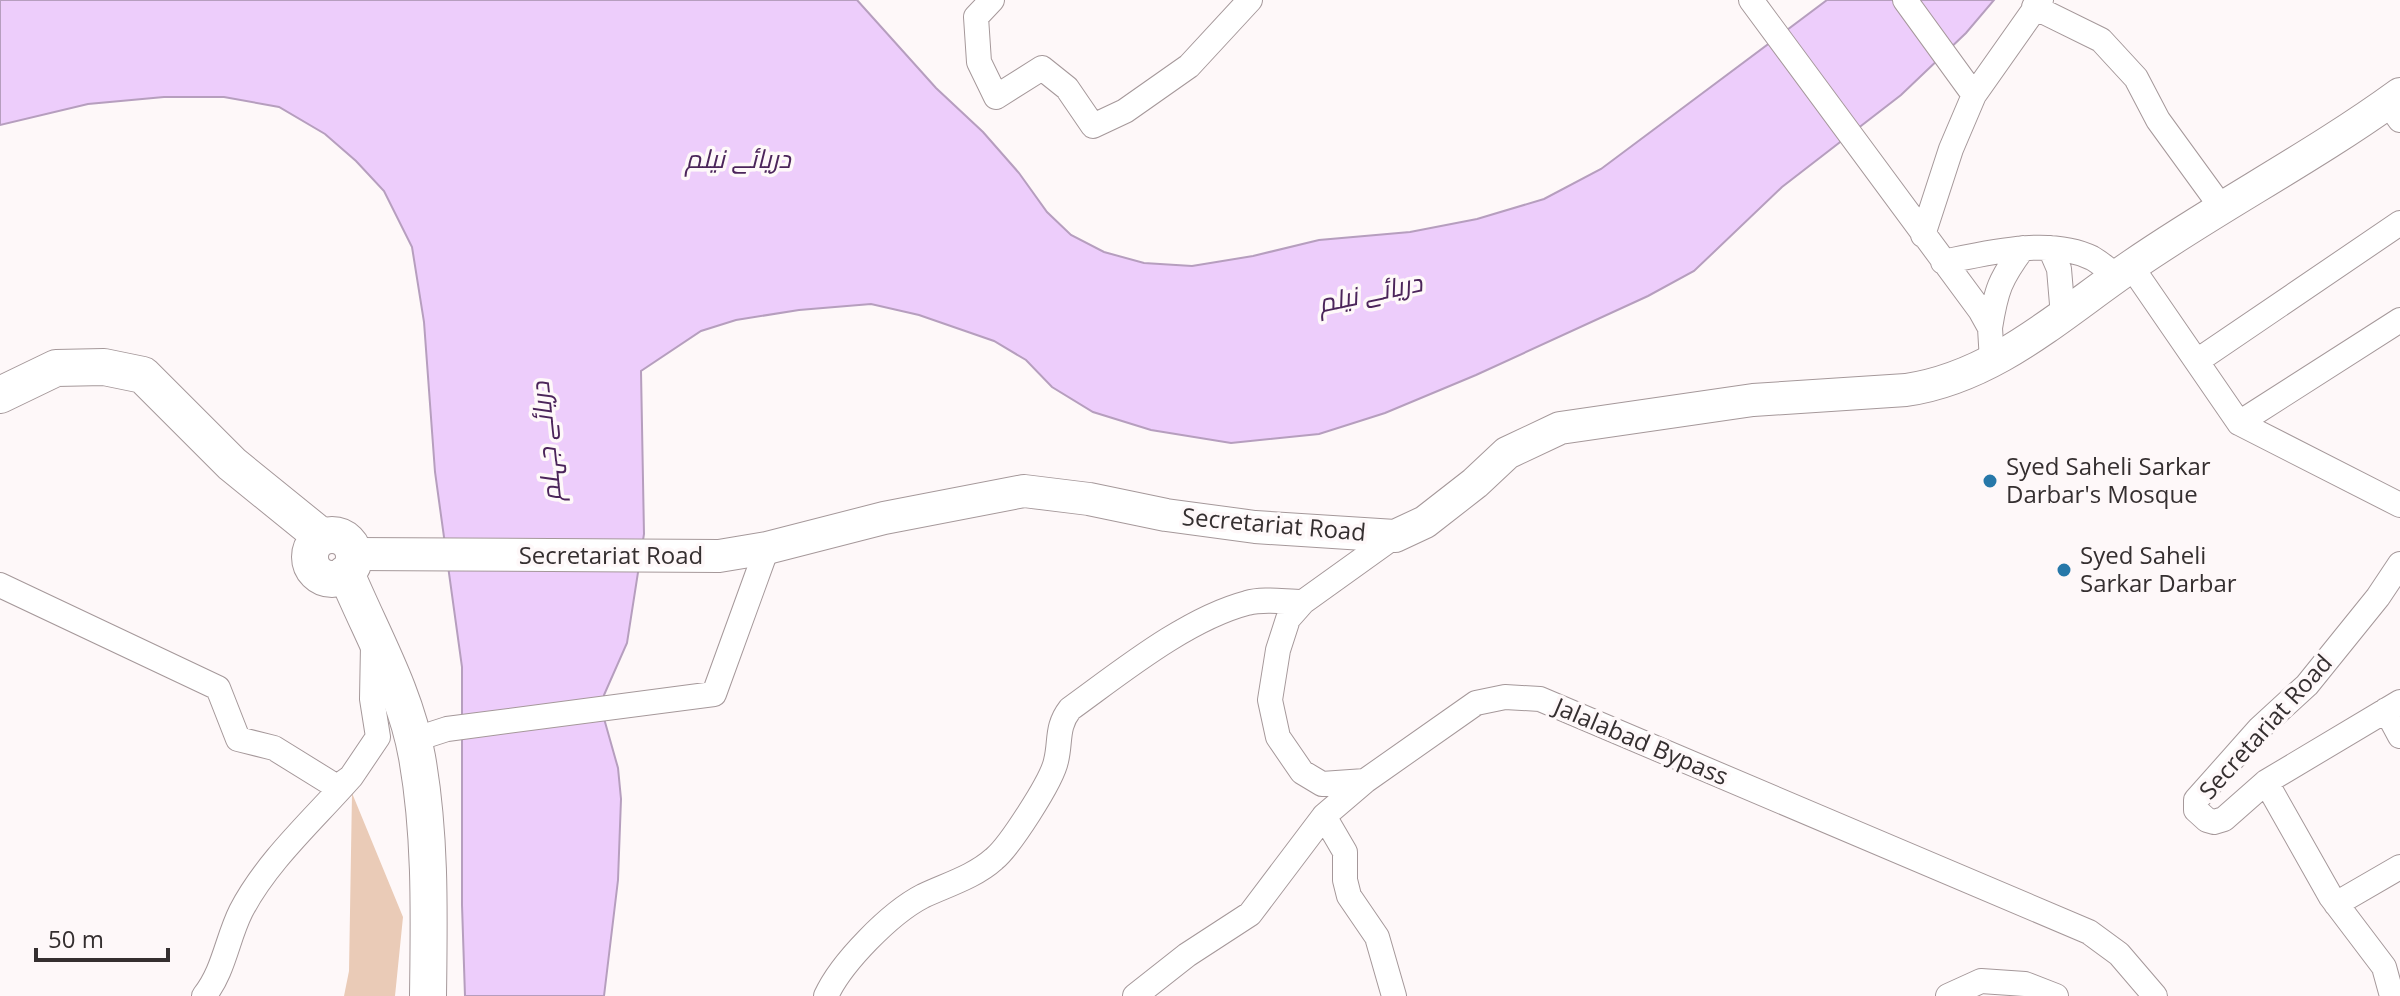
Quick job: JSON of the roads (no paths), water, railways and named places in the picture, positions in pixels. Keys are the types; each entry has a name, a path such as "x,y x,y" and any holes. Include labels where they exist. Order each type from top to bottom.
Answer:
{"highway":[{"path":"0,395 56,368 104,367 143,375 232,464 322,537 310,555 319,574 333,578 357,561 373,637 399,693 417,755 430,877 428,996"}],"main road":[{"name":"Secretariat Road","path":"357,561 719,556 767,548 884,518 1024,491 1255,527 1395,536 1425,522 1507,453 1560,428 1753,400 1931,386 1962,377 2063,316 2124,271 2222,208 2396,106"}],"street":[{"path":"992,0 976,17 979,62 996,97 1042,68 1067,88 1093,126 1125,111 1189,66 1250,0"},
{"path":"1751,0 1980,310 1990,328"},
{"path":"1905,0 1971,92"},
{"path":"1917,227 1951,149 1971,92 2037,4 2101,40 2136,78 2158,120 2222,208"},
{"path":"2197,361 2400,223"},
{"path":"1943,262 2023,248 2050,248 2091,257 2124,271 2197,361 2239,423 2400,505"},
{"path":"1992,361 1990,328 1996,291 2023,248"},
{"path":"2050,248 2059,269 2063,316"},
{"path":"2239,423 2400,320"},
{"path":"1365,781 1322,784 1302,772 1278,737 1270,700 1278,650 1288,619 1303,602 1395,536"},
{"path":"413,740 447,729 714,694 767,548"},
{"name":"Secretariat Road","path":"2393,706 2266,782 2224,819 2214,822 2207,820 2196,810 2196,800 2260,728 2307,685 2378,597 2400,564"},
{"path":"0,585 218,688 238,739 274,748 344,782"},
{"path":"826,996 835,976 875,933 919,898 969,875 996,858 1043,792 1057,761 1061,720 1070,709 1155,648 1210,618 1248,602 1303,602"},
{"path":"204,996 213,985 241,911 274,863 344,782 378,737 372,699 373,637"},
{"name":"Jalalabad Bypass","path":"1135,996 1187,955 1250,914 1324,816 1365,781 1476,703 1505,697 1540,699 2089,932 2119,954 2155,996"},
{"path":"2393,706 2400,736"},
{"path":"2266,782 2336,904 2384,967 2392,996"},
{"path":"1324,816 1345,852 1345,880 1349,896 1377,937 1394,996"},
{"path":"2336,904 2400,867"},
{"path":"1948,996 1981,981 2025,984 2056,996"}],"water":[{"path":"0,0 857,0 936,88 983,132 1019,173 1047,212 1071,235 1104,252 1144,263 1192,266 1253,256 1319,240 1410,232 1477,219 1544,199 1601,169 1827,0 1994,0 1966,33 1901,95 1782,187 1694,271 1648,296 1476,375 1385,413 1319,434 1231,443 1151,430 1093,412 1052,387 1026,360 994,341 919,315 871,304 799,310 736,320 701,331 641,371 644,534 627,643 604,695 603,715 618,768 621,799 618,880 604,996 465,996 462,667 435,472 424,322 412,247 384,191 356,161 325,134 279,107 224,97 164,97 88,104 0,125"}],"place":[{"name":"Syed Saheli Sarkar Darbar's Mosque","path":"1990,481"},
{"name":"Syed Saheli Sarkar Darbar","path":"2064,570"}],"water label":[{"name":"دریائے نیلم","path":"738,159"},
{"name":"دریائے نیلم","path":"1370,293"},
{"name":"دریائے جہلم","path":"546,442"}]}
